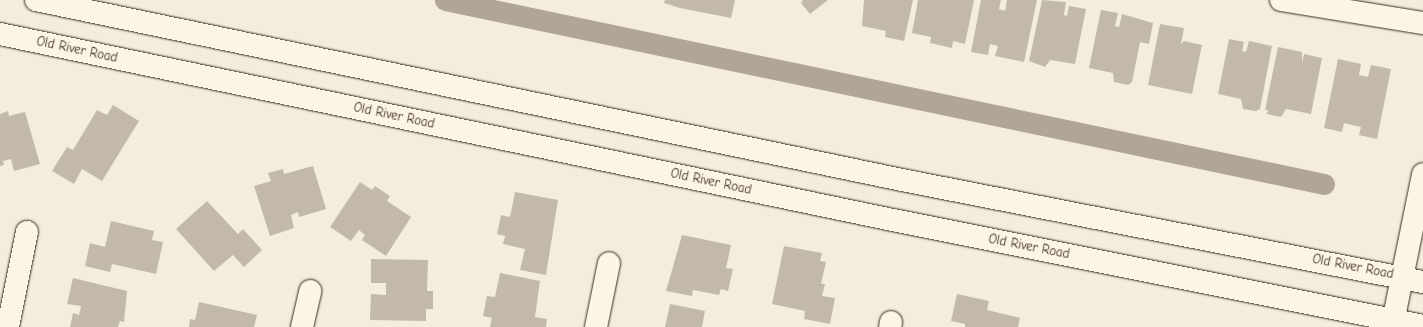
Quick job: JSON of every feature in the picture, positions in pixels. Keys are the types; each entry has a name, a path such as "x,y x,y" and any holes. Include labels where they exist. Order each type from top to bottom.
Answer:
{"main road":[{"name":"Old River Road","path":"36,0 902,180 1423,282"},
{"path":"1281,0 1423,23"},
{"name":"Old River Road","path":"0,34 1392,324 1423,326"},
{"path":"1392,324 1423,174"},
{"path":"8,327 27,232"},
{"path":"596,327 609,263"},
{"path":"302,327 310,290"}],"building":[{"path":"665,0 735,0 731,18 680,8 664,3"},
{"path":"803,0 828,0 810,14 801,3"},
{"path":"864,0 913,0 904,41 885,37 886,31 862,26"},
{"path":"918,0 974,0 965,44 953,41 952,48 930,43 931,37 912,33"},
{"path":"981,0 1001,0 999,9 1005,11 1007,0 1037,0 1024,62 995,56 998,46 990,44 988,55 971,52"},
{"path":"1042,0 1066,2 1064,15 1067,16 1069,6 1086,9 1075,64 1050,60 1045,67 1029,61"},
{"path":"1101,10 1118,13 1115,26 1119,27 1122,14 1153,23 1149,44 1140,42 1132,82 1128,85 1114,82 1113,73 1089,68"},
{"path":"1160,24 1184,28 1181,44 1184,41 1202,45 1192,94 1148,85"},
{"path":"1229,39 1244,42 1242,51 1246,52 1249,41 1272,46 1260,109 1256,111 1243,109 1241,99 1218,94"},
{"path":"1278,47 1302,52 1302,63 1304,54 1322,58 1311,114 1286,109 1281,117 1267,114 1268,110 1265,110"},
{"path":"1338,59 1361,64 1359,75 1368,77 1371,65 1391,69 1377,139 1359,135 1361,127 1344,123 1342,132 1324,128"},
{"path":"113,105 139,121 102,181 82,169 74,184 52,171 67,147 73,150 97,110 107,115"},
{"path":"8,111 9,116 25,112 40,164 14,171 11,159 3,161 4,165 0,166 0,114"},
{"path":"313,166 326,209 299,217 298,212 291,215 294,228 270,236 254,186 271,181 268,173 283,169 284,174"},
{"path":"360,182 372,190 375,186 390,196 387,201 411,217 386,256 362,240 365,235 359,230 351,241 330,227"},
{"path":"515,192 558,200 546,275 520,270 525,249 503,244 505,236 497,234 501,215 510,217"},
{"path":"207,201 238,234 243,229 262,250 244,267 233,255 214,271 176,229"},
{"path":"111,221 154,231 152,240 163,242 156,274 112,264 110,272 85,266 90,243 105,247"},
{"path":"682,235 731,245 726,268 733,269 728,291 721,289 719,295 693,290 692,296 666,291"},
{"path":"784,246 822,253 820,261 826,262 821,284 825,284 822,296 835,298 830,324 804,319 805,311 772,304"},
{"path":"371,259 428,260 427,291 433,291 433,309 426,309 426,321 370,320 371,294 386,295 386,283 371,283"},
{"path":"500,273 540,281 535,317 547,319 546,327 490,327 492,318 483,316 487,296 495,297"},
{"path":"73,278 127,291 124,322 120,321 118,327 70,327 73,313 79,315 81,306 67,304"},
{"path":"957,294 989,301 987,310 1020,318 1018,327 965,327 965,324 951,321"},
{"path":"199,302 257,315 254,327 189,327 190,319 195,320"},
{"path":"670,304 705,311 702,327 665,327"}],"waterway":[{"path":"445,0 1324,184"}]}
